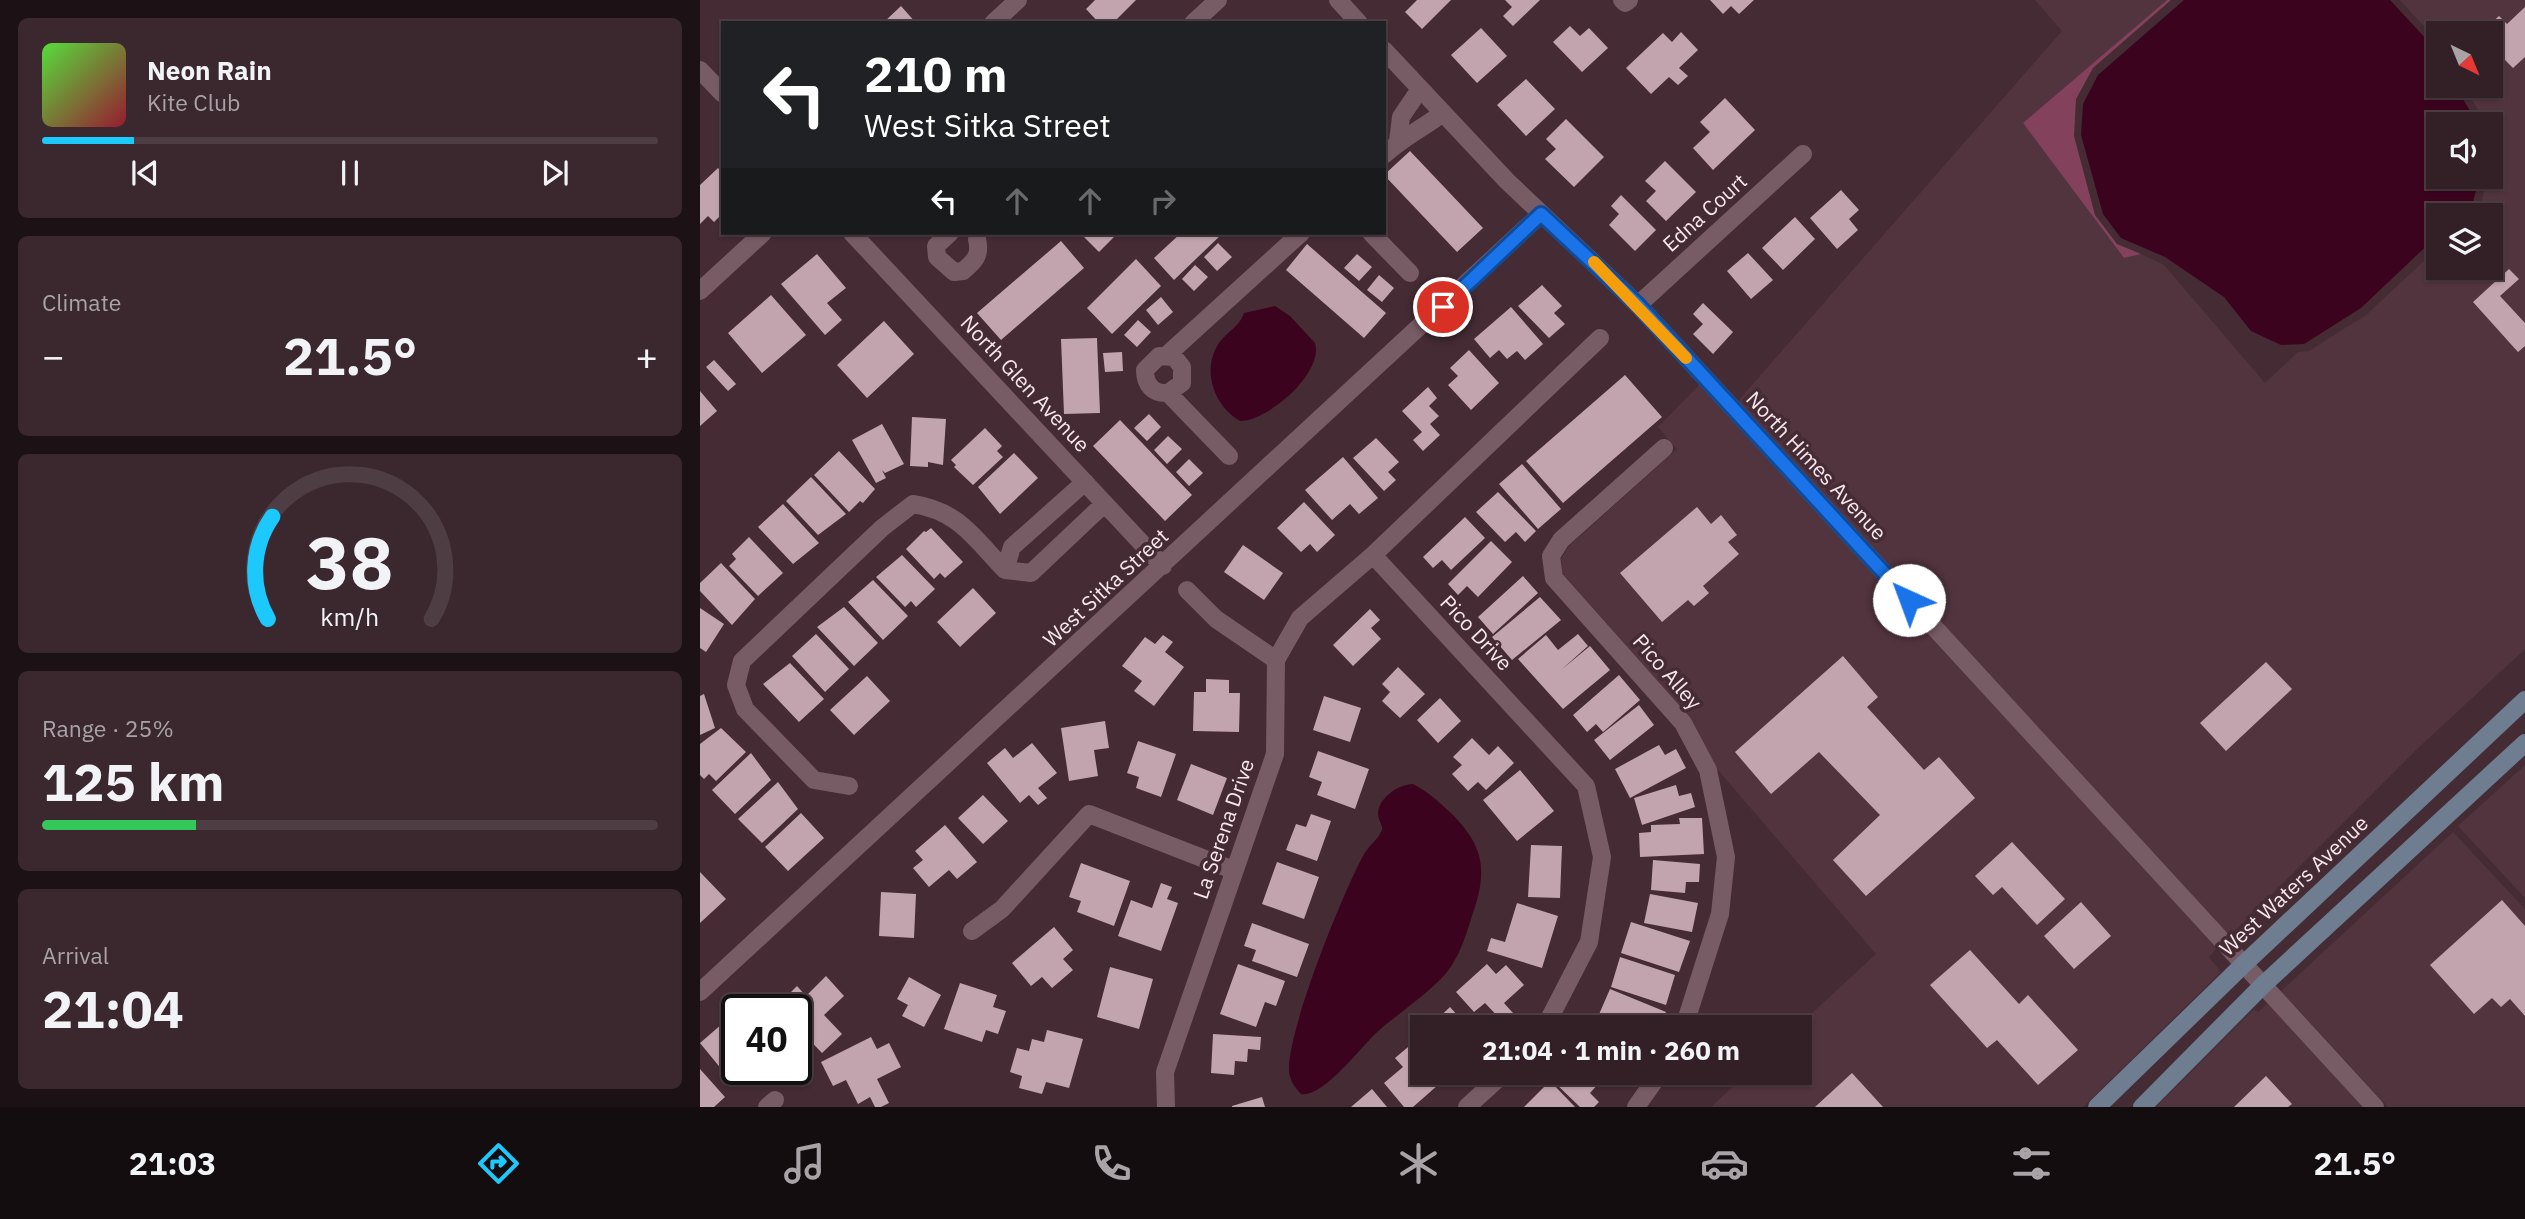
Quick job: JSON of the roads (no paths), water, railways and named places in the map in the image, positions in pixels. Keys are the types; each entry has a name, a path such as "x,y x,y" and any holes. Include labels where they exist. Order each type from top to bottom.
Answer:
{"main road":[{"name":"West Waters Avenue","path":"2097,1107 2244,964 2525,700"},
{"path":"2142,1107 2263,985 2519,748 2510,725 2525,710"}],"street":[{"path":"995,21 1018,0"},
{"path":"1195,21 1218,0"},
{"path":"1622,0 1625,3 1629,0"},
{"path":"1345,3 1358,21"},
{"name":"North Himes Avenue","path":"1386,52 1541,214 1638,305 2375,1107"},
{"path":"700,70 721,92"},
{"path":"1398,141 1401,117 1420,89"},
{"path":"1386,153 1398,141 1419,131 1443,113"},
{"name":"Edna Court","path":"1638,305 1803,154"},
{"name":"West Sitka Street","path":"700,992 1541,214"},
{"path":"700,291 762,235"},
{"name":"North Glen Avenue","path":"854,235 1163,566"},
{"path":"948,235 936,246 937,257 954,272 963,271 975,261 979,250 976,235"},
{"path":"1167,355 1178,360 1184,376 1177,389 1168,393 1155,392 1145,379 1148,363 1167,355 1299,235"},
{"path":"1373,235 1410,273"},
{"path":"1373,555 1600,338"},
{"path":"1168,393 1228,456"},
{"name":"Pico Alley","path":"1664,448 1561,540 1551,556 1554,578 1683,723 1708,770 1726,857 1720,914 1688,1015"},
{"path":"1005,570 1012,547 1084,482"},
{"path":"849,786 814,780 745,709 736,685 742,661 882,528 913,504 938,508 958,521 1005,570 1031,573 1104,504"},
{"name":"La Serena Drive","path":"1166,1107 1165,1072 1275,754 1276,660 1300,618 1373,555"},
{"name":"Pico Drive","path":"1373,555 1586,786 1601,857 1589,942 1551,1015"},
{"path":"1187,590 1216,619 1276,660"},
{"path":"972,931 1002,909 1089,814 1233,870"},
{"path":"1467,1107 1491,1085"},
{"path":"1636,1107 1652,1085"}]}
